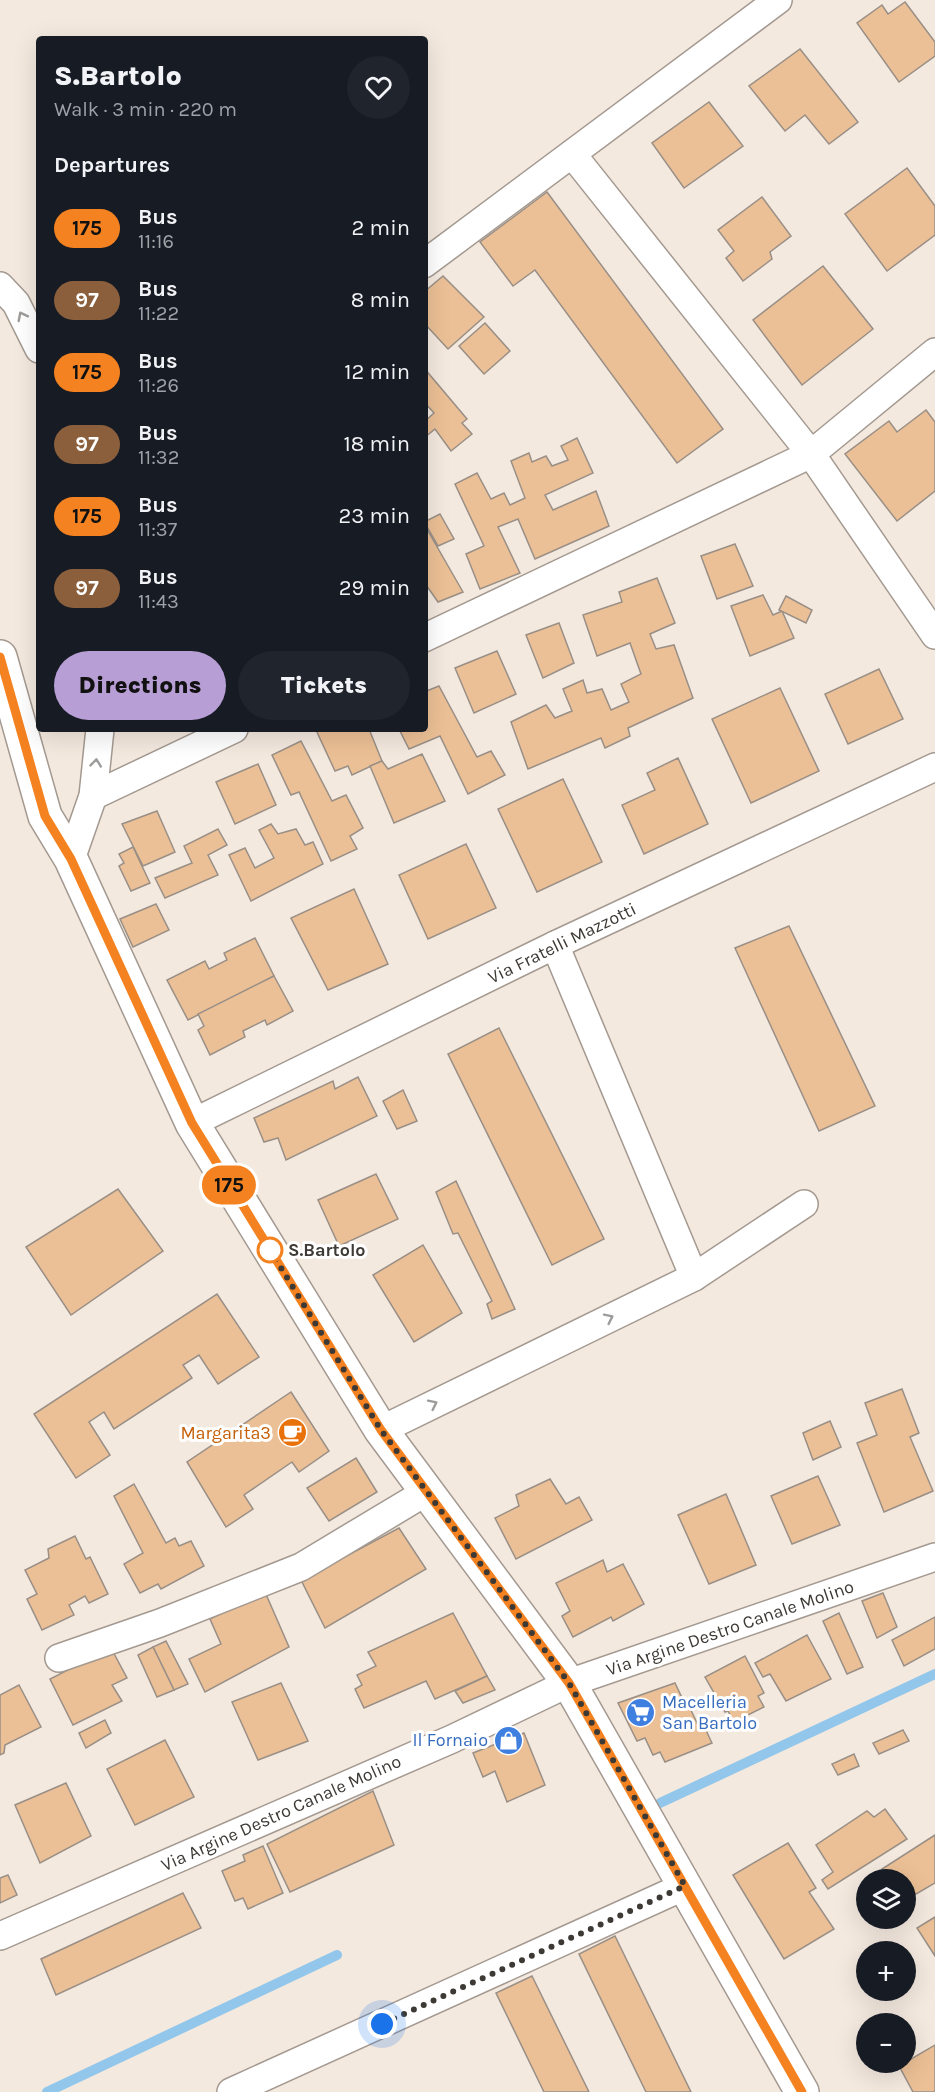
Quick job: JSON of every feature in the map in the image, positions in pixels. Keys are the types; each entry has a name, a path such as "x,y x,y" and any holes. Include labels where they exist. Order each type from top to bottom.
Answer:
{"street":[{"path":"428,261 778,0"},
{"path":"572,154 811,454 935,635"},
{"path":"0,286 15,303 36,343"},
{"path":"428,636 811,454 935,352"},
{"path":"0,657 45,816 71,859 192,1123 381,1430 569,1683 802,2092"},
{"path":"71,859 93,796 100,732"},
{"path":"93,796 228,732"},
{"name":"Via Fratelli Mazzotti","path":"192,1123 555,945 935,767"},
{"path":"555,945 694,1277"},
{"path":"381,1430 694,1277 804,1204"},
{"path":"59,1658 160,1623 301,1567 426,1492"},
{"name":"Via Argine Destro Canale Molino","path":"0,1936 452,1739 569,1683 935,1557"},
{"path":"231,2092 685,1886"}],"building":[{"path":"905,2 935,42 935,56 899,82 857,23 882,5 888,14"},
{"path":"800,49 858,122 829,144 805,115 785,131 749,86"},
{"path":"709,102 743,146 684,188 652,143"},
{"path":"907,168 935,206 935,235 887,271 845,214"},
{"path":"547,192 723,429 677,463 535,270 513,286 480,242"},
{"path":"762,197 791,236 770,252 772,259 743,281 726,258 734,251 718,230"},
{"path":"823,266 873,329 802,385 753,320"},
{"path":"443,276 484,317 448,349 428,327 428,289"},
{"path":"485,323 510,351 484,374 459,346"},
{"path":"428,373 467,419 462,423 472,434 451,451 435,429 428,435 428,418 434,413 428,406"},
{"path":"926,410 935,422 935,491 897,521 845,454 889,421 897,432"},
{"path":"577,438 593,473 545,495 553,510 596,491 609,526 535,559 518,519 498,527 520,573 480,589 466,554 484,546 455,484 477,473 491,499 504,493 510,505 525,498 511,461 529,453 532,462 546,456 552,466 568,460 561,446"},
{"path":"440,514 454,539 438,546 428,529 428,520"},
{"path":"428,531 463,592 438,602 428,588"},
{"path":"735,544 753,586 717,599 701,556"},
{"path":"657,578 675,623 650,634 656,649 674,645 693,698 628,728 630,736 605,748 601,738 528,769 511,722 546,705 555,718 572,711 563,689 583,680 587,693 602,689 611,710 629,702 621,684 641,674 630,643 597,656 583,615 622,602 619,592"},
{"path":"763,595 773,615 782,611 794,638 750,656 731,606"},
{"path":"786,596 812,610 806,623 779,610"},
{"path":"559,623 574,663 543,678 526,635"},
{"path":"497,651 516,694 474,713 455,668"},
{"path":"879,669 903,719 848,744 825,694"},
{"path":"439,686 477,757 491,751 505,775 468,794 440,736 409,749 400,732 428,732 428,690"},
{"path":"780,688 819,771 751,803 712,719"},
{"path":"317,732 370,732 382,761 352,775 348,766 335,771"},
{"path":"301,741 332,801 346,795 363,828 350,836 357,849 331,861 299,792 291,795 272,755"},
{"path":"422,754 445,801 394,823 370,766 382,761 388,769"},
{"path":"678,758 708,824 644,854 622,805 655,790 647,773"},
{"path":"258,764 276,805 235,824 216,782"},
{"path":"563,779 602,862 537,892 498,809"},
{"path":"157,811 175,852 143,866 122,824"},
{"path":"271,824 278,834 296,829 305,845 313,842 323,864 251,901 229,855 245,848 255,868 274,858 259,830"},
{"path":"218,829 227,845 208,855 218,875 165,898 155,878 192,863 184,846"},
{"path":"466,844 496,908 428,939 399,875"},
{"path":"133,847 150,883 131,891 119,866 124,863 119,854"},
{"path":"354,889 388,964 328,990 291,918"},
{"path":"156,904 169,930 133,947 120,919"},
{"path":"789,926 875,1106 819,1131 735,948"},
{"path":"255,938 274,976 188,1020 167,980 205,961 209,969 227,960 224,953"},
{"path":"274,976 293,1011 267,1025 265,1020 243,1031 245,1037 210,1055 198,1030 204,1026 198,1014"},
{"path":"499,1028 604,1239 552,1265 448,1054"},
{"path":"358,1077 377,1116 286,1160 278,1138 264,1142 254,1118 333,1081 335,1089"},
{"path":"403,1090 417,1121 397,1129 383,1101"},
{"path":"376,1174 398,1219 339,1246 318,1200"},
{"path":"456,1181 515,1309 492,1319 487,1304 492,1301 458,1233 453,1234 436,1192"},
{"path":"118,1189 163,1251 71,1315 26,1247"},
{"path":"423,1245 462,1313 414,1342 373,1275"},
{"path":"217,1294 259,1357 218,1384 199,1355 183,1365 192,1378 114,1429 104,1412 89,1422 110,1455 76,1478 34,1414"},
{"path":"902,1389 919,1433 910,1437 933,1491 884,1512 857,1443 877,1435 865,1403"},
{"path":"291,1392 329,1451 299,1472 292,1462 244,1495 253,1509 226,1527 187,1462"},
{"path":"830,1421 841,1447 813,1460 803,1433"},
{"path":"356,1458 377,1492 329,1521 307,1488"},
{"path":"818,1476 840,1525 792,1544 771,1496"},
{"path":"550,1479 566,1504 579,1497 592,1520 516,1559 495,1518 519,1506 516,1495"},
{"path":"134,1484 166,1543 175,1538 179,1546 191,1541 204,1566 161,1589 158,1584 140,1593 124,1564 143,1553 114,1496"},
{"path":"726,1494 756,1565 709,1584 678,1515"},
{"path":"399,1528 426,1569 325,1628 301,1580"},
{"path":"75,1536 86,1559 90,1557 108,1594 89,1603 85,1596 69,1605 74,1615 42,1630 27,1599 37,1594 25,1570 49,1558 48,1549"},
{"path":"603,1560 607,1572 623,1564 644,1604 613,1621 611,1617 573,1637 562,1616 570,1611 556,1583"},
{"path":"265,1592 289,1647 205,1692 189,1659 221,1644 210,1619"},
{"path":"883,1593 897,1627 877,1638 862,1601"},
{"path":"453,1613 487,1676 435,1699 426,1681 364,1708 355,1689 362,1685 357,1675 376,1666 368,1652"},
{"path":"839,1613 863,1667 847,1674 823,1621"},
{"path":"935,1617 935,1649 904,1666 892,1640"},
{"path":"807,1635 831,1679 786,1701 770,1674 763,1677 755,1663"},
{"path":"166,1641 188,1684 174,1690 153,1647"},
{"path":"153,1647 174,1690 157,1697 138,1655"},
{"path":"111,1648 127,1678 112,1685 122,1701 73,1725 50,1679"},
{"path":"745,1656 764,1693 758,1696 764,1707 734,1722 728,1711 725,1712 705,1677"},
{"path":"487,1676 495,1690 463,1703 455,1691"},
{"path":"281,1683 308,1741 258,1760 232,1702"},
{"path":"675,1683 685,1704 688,1704 698,1725 703,1724 712,1743 665,1762 660,1752 653,1755 645,1738 637,1741 618,1703"},
{"path":"19,1685 41,1727 5,1745 4,1753 0,1755 0,1695"},
{"path":"105,1720 111,1733 86,1748 79,1733"},
{"path":"903,1730 909,1741 879,1754 873,1743"},
{"path":"524,1733 545,1785 507,1802 495,1771 483,1777 473,1753"},
{"path":"165,1740 194,1797 135,1825 107,1769"},
{"path":"854,1754 859,1766 838,1775 832,1764"},
{"path":"66,1783 91,1836 40,1863 15,1805"},
{"path":"373,1791 394,1845 290,1892 267,1844"},
{"path":"885,1809 907,1839 860,1869 856,1869 856,1871 828,1889 822,1880 833,1872 816,1845 867,1811 874,1817"},
{"path":"935,1835 935,1883 916,1894 916,1869 882,1869"},
{"path":"788,1843 816,1888 809,1892 834,1929 784,1959 733,1875"},
{"path":"263,1846 283,1893 248,1909 243,1898 235,1901 222,1871 245,1861 243,1855"},
{"path":"8,1875 17,1895 0,1903 0,1878"},
{"path":"183,1893 201,1928 56,1995 41,1959"},
{"path":"935,1917 935,1956 917,1928"},
{"path":"615,1936 691,2092 646,2092 579,1954"},
{"path":"532,1976 589,2092 544,2092 496,1993"},
{"path":"935,2045 935,2092 913,2092 903,2073 916,2073 916,2056"}],"waterway":[{"path":"660,1803 935,1674"},
{"path":"47,2092 337,1955"}],"bus line":[{"name":"175","path":"0,657 45,816 71,859 192,1123 381,1430 569,1683 802,2092"}],"place":[{"name":"S.Bartolo","path":"270,1250"},
{"name":"Margarita3","path":"292,1433"},
{"name":"Macelleria San Bartolo","path":"641,1712"},
{"name":"Il Fornaio","path":"509,1740"}],"route":[{"path":"270,1250 381,1430 569,1683 685,1886 382,2024"}]}
